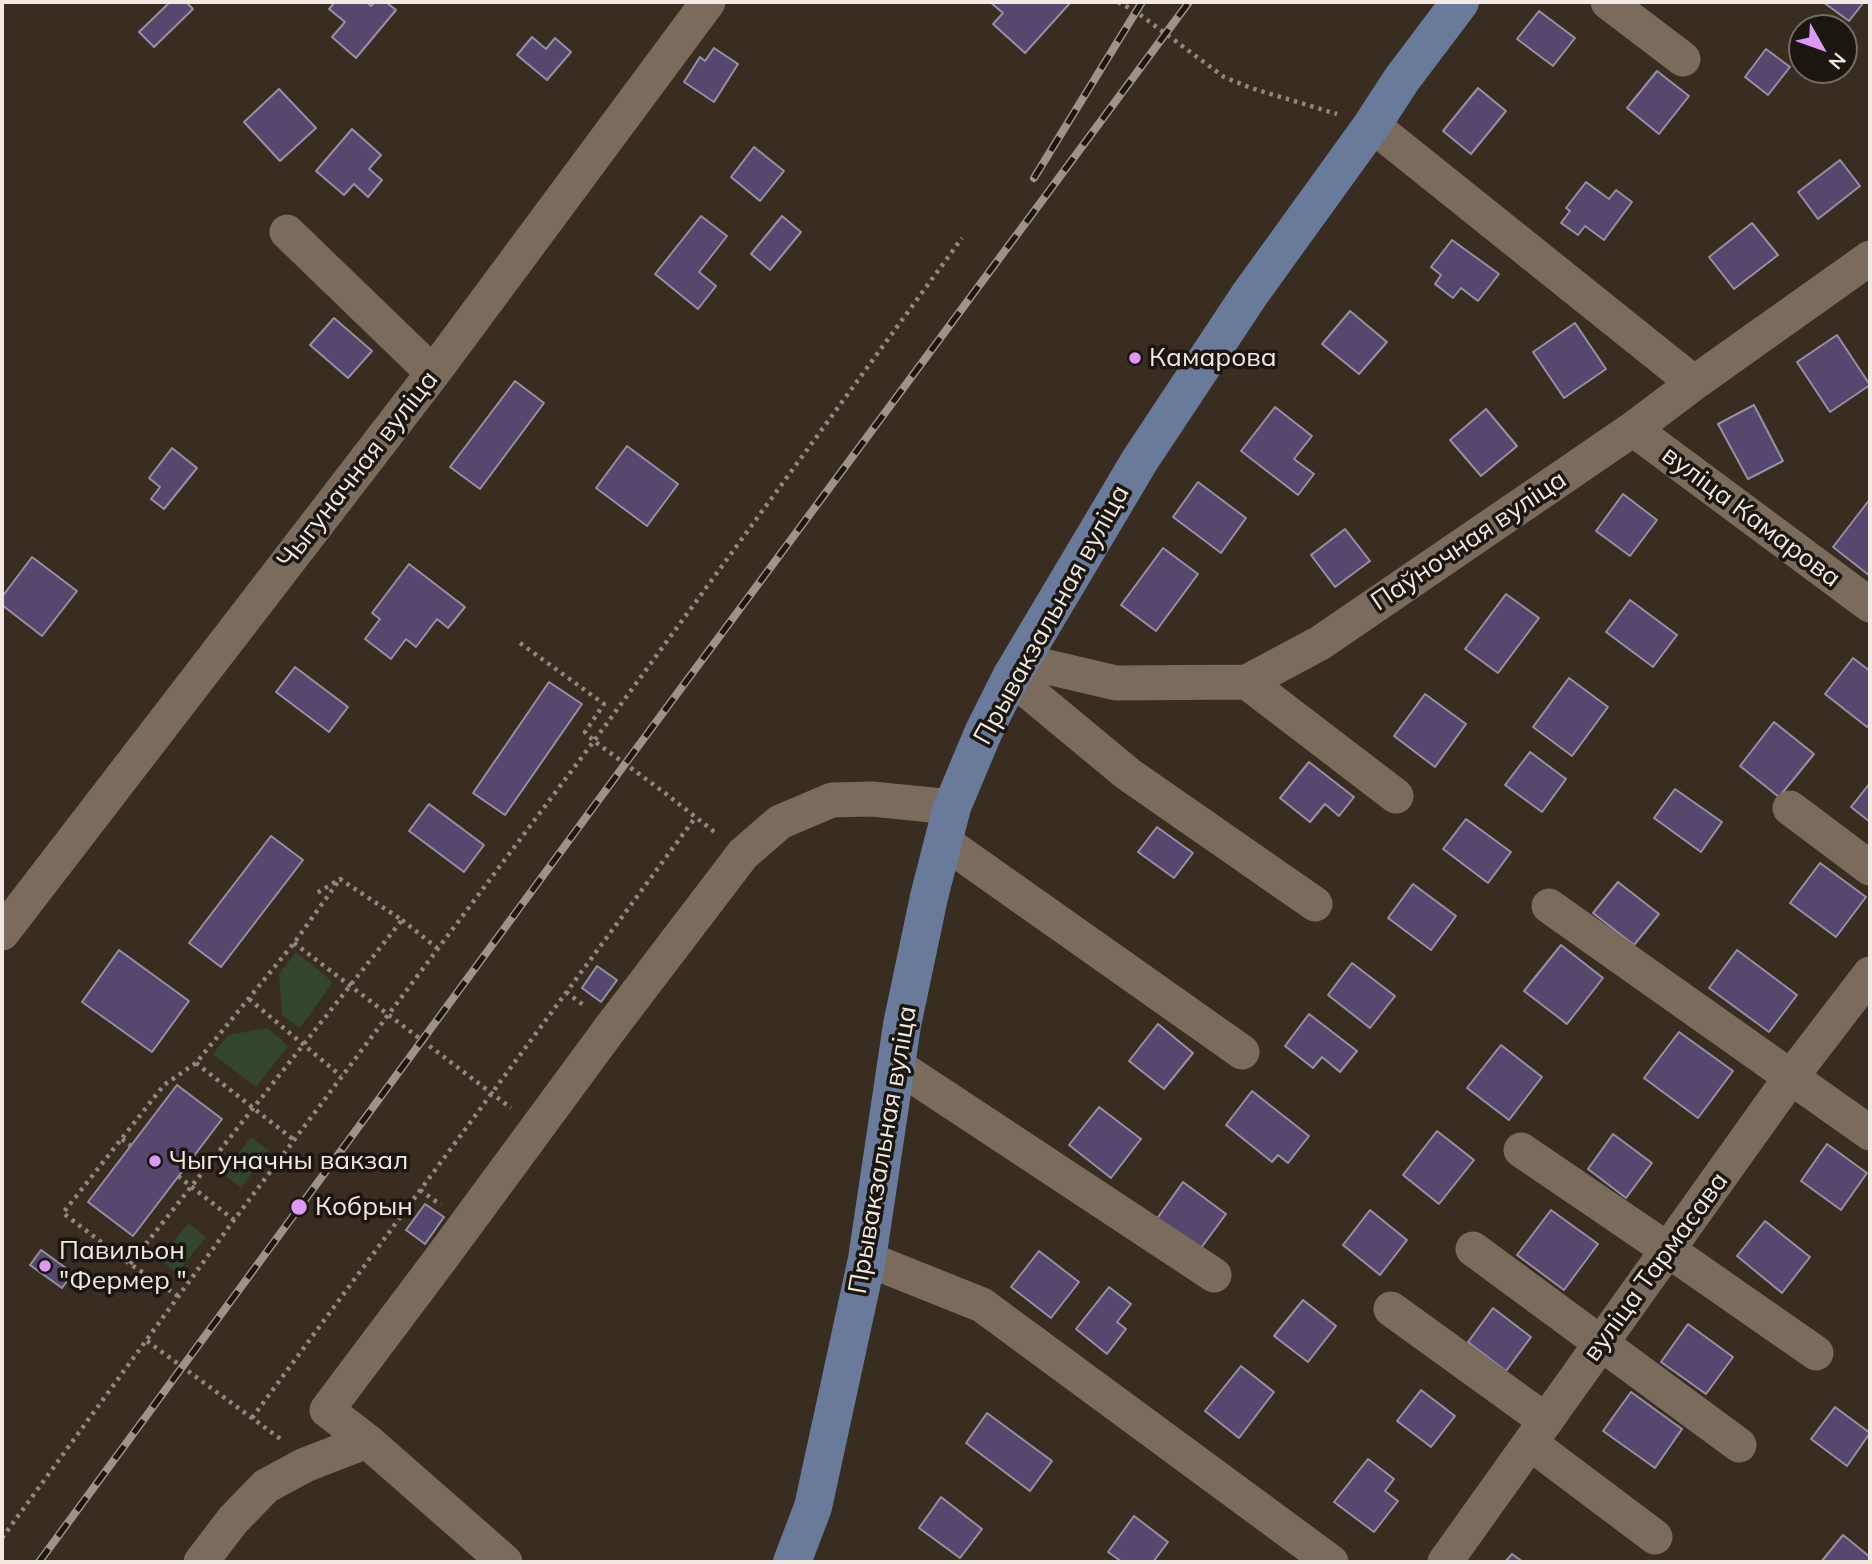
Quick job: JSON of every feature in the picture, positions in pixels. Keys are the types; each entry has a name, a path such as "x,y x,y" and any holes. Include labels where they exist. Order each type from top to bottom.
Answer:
{"main road":[{"name":"Прывакзальная вуліца","path":"792,1562 813,1507 867,1259 902,1025 929,897 948,824 983,733 1016,669 1140,460 1250,294 1402,79 1460,2"}],"street":[{"name":"Чыгуначная вуліца","path":"2,933 433,373 708,2"},
{"path":"1608,2 1684,59"},
{"path":"1372,125 1694,383"},
{"path":"287,232 433,373"},
{"name":"Паўночная вуліца","path":"1016,669 1116,683 1247,682 1320,643 1633,429 1870,258"},
{"name":"вуліца Камарова","path":"1633,429 1870,605"},
{"path":"1016,669 1128,774 1315,905"},
{"path":"1247,682 1396,796"},
{"path":"505,1562 367,1441 327,1410 743,854 780,822 832,800 872,799 948,824 1242,1052"},
{"path":"1790,808 1870,868"},
{"path":"1549,906 1870,1133"},
{"name":"вуліца Тармасава","path":"1445,1562 1791,1077 1870,974"},
{"path":"896,1065 1214,1275"},
{"path":"1521,1150 1816,1353"},
{"path":"1473,1249 1739,1445"},
{"path":"867,1259 982,1305 1331,1562"},
{"path":"1391,1309 1538,1432 1655,1537"},
{"path":"201,1562 233,1520 266,1486 305,1465 367,1441"}],"path":[{"path":"1118,2 1135,11 1224,77 1251,88 1372,125"},
{"path":"2,1538 234,1220 594,741 962,239"},
{"path":"520,643 604,704 585,732 594,741 743,854"},
{"path":"252,1418 695,818"},
{"path":"340,879 402,920 437,948"},
{"path":"317,893 340,879"},
{"path":"178,1296 130,1264 64,1213 164,1084 197,1063 294,943 340,879"},
{"path":"130,1264 402,920"},
{"path":"294,943 520,1114"},
{"path":"566,992 594,1013"},
{"path":"249,999 341,1076"},
{"path":"197,1063 294,1140"},
{"path":"122,1139 131,1146"},
{"path":"178,1176 234,1220"},
{"path":"420,1190 447,1210"},
{"path":"146,1341 281,1440 291,1441"}],"green space":[{"path":"296,952 333,982 300,1028 282,1015 279,974"},
{"path":"268,1028 288,1046 256,1087 213,1054 228,1035"},
{"path":"251,1137 269,1151 241,1188 223,1174"},
{"path":"188,1223 206,1237 177,1273 160,1260"}],"building":[{"path":"170,2 186,2 193,9 154,47 139,32"},
{"path":"335,2 366,2 371,6 375,2 386,2 396,10 356,58 332,37 345,22 329,9"},
{"path":"990,2 1070,3 1025,53 993,24 1003,13"},
{"path":"1823,2 1864,2 1855,14 1839,14"},
{"path":"1539,11 1575,38 1553,66 1517,39"},
{"path":"532,37 546,49 555,38 571,52 547,80 517,55"},
{"path":"714,48 738,64 714,102 684,82 700,57 705,61"},
{"path":"1766,49 1788,66 1788,70 1768,95 1745,77"},
{"path":"1657,71 1689,96 1659,134 1627,108"},
{"path":"1478,88 1506,111 1471,154 1443,131"},
{"path":"279,89 316,128 280,161 244,122"},
{"path":"352,129 381,155 369,169 382,180 368,197 354,184 344,195 316,171"},
{"path":"754,147 784,171 760,201 731,177"},
{"path":"1840,160 1860,186 1818,219 1798,192"},
{"path":"1586,182 1609,199 1616,190 1632,202 1604,240 1585,226 1578,235 1561,223 1570,211 1566,208"},
{"path":"701,216 727,236 699,272 716,286 698,309 655,274"},
{"path":"782,216 801,232 770,270 751,254"},
{"path":"1752,223 1778,255 1734,289 1709,257"},
{"path":"1452,240 1499,274 1478,301 1461,288 1453,298 1435,284 1441,275 1431,267"},
{"path":"1350,311 1387,342 1359,374 1322,344"},
{"path":"334,318 372,351 348,378 310,345"},
{"path":"1575,323 1606,369 1564,398 1533,352"},
{"path":"1837,335 1870,385 1830,412 1797,362"},
{"path":"515,381 544,403 480,489 450,467"},
{"path":"1754,405 1783,461 1748,479 1718,424"},
{"path":"1275,407 1312,436 1294,459 1314,474 1298,495 1241,451"},
{"path":"1486,409 1517,446 1481,476 1450,440"},
{"path":"627,446 678,484 647,526 596,488"},
{"path":"172,448 197,468 164,509 151,499 160,487 149,478"},
{"path":"1198,482 1246,518 1221,553 1173,517"},
{"path":"1623,494 1657,520 1630,556 1596,531"},
{"path":"1870,499 1870,576 1833,547"},
{"path":"1345,529 1370,561 1335,587 1311,555"},
{"path":"1163,548 1198,574 1156,631 1121,605"},
{"path":"32,557 77,591 42,636 2,605 2,597"},
{"path":"409,564 465,607 448,628 437,619 416,647 406,639 391,659 365,639 380,619 372,613"},
{"path":"1506,594 1539,618 1498,673 1465,649"},
{"path":"1630,600 1677,635 1653,667 1606,632"},
{"path":"1853,658 1870,671 1870,723 1867,727 1825,694"},
{"path":"295,667 348,707 329,732 276,692"},
{"path":"1569,678 1608,707 1572,756 1533,727"},
{"path":"549,682 582,704 505,815 473,793"},
{"path":"1425,694 1466,724 1435,767 1394,736"},
{"path":"1774,722 1814,754 1779,797 1740,766"},
{"path":"1530,752 1566,779 1542,812 1505,785"},
{"path":"1309,762 1354,797 1339,816 1325,804 1310,822 1280,798"},
{"path":"1870,783 1870,822 1851,807"},
{"path":"1675,789 1722,822 1701,852 1654,818"},
{"path":"429,804 484,845 464,872 409,831"},
{"path":"1466,819 1511,852 1488,883 1443,849"},
{"path":"1157,827 1193,853 1174,878 1138,852"},
{"path":"271,836 303,860 221,967 189,943"},
{"path":"1820,863 1866,897 1836,937 1790,903"},
{"path":"1618,882 1659,914 1634,945 1593,913"},
{"path":"1413,884 1456,916 1431,950 1388,918"},
{"path":"1561,945 1603,978 1567,1024 1524,991"},
{"path":"119,950 189,1001 152,1052 82,1002"},
{"path":"1737,950 1797,995 1769,1032 1709,988"},
{"path":"1352,963 1395,996 1370,1028 1328,995"},
{"path":"597,966 617,980 601,1002 582,988"},
{"path":"1309,1014 1357,1051 1340,1072 1322,1057 1313,1068 1285,1046"},
{"path":"1158,1024 1193,1053 1164,1089 1129,1061"},
{"path":"1679,1032 1733,1071 1698,1118 1644,1078"},
{"path":"1501,1045 1542,1077 1509,1120 1467,1088"},
{"name":"Чыгуначны вакзал","path":"177,1085 222,1119 133,1236 88,1202"},
{"path":"1252,1091 1309,1136 1288,1163 1278,1155 1272,1162 1226,1125"},
{"path":"1099,1107 1141,1139 1111,1178 1069,1145"},
{"path":"1437,1131 1474,1160 1439,1204 1403,1175"},
{"path":"1613,1134 1652,1163 1626,1198 1588,1169"},
{"path":"1827,1144 1867,1173 1841,1210 1801,1181"},
{"path":"1183,1182 1226,1214 1198,1252 1156,1220"},
{"path":"425,1204 444,1217 425,1244 406,1230"},
{"path":"1370,1210 1407,1240 1380,1275 1343,1245"},
{"path":"1551,1210 1598,1244 1564,1290 1517,1255"},
{"path":"1765,1221 1810,1257 1782,1293 1737,1256"},
{"path":"41,1250 73,1273 62,1288 30,1265"},
{"path":"1039,1251 1079,1282 1051,1318 1011,1287"},
{"path":"1109,1287 1131,1304 1117,1322 1126,1329 1107,1354 1076,1329"},
{"path":"1303,1300 1336,1326 1308,1362 1274,1336"},
{"path":"1493,1308 1531,1337 1506,1371 1468,1342"},
{"path":"1688,1324 1733,1357 1706,1394 1661,1362"},
{"path":"1241,1366 1274,1392 1239,1438 1205,1411"},
{"path":"1421,1390 1455,1416 1431,1447 1397,1421"},
{"path":"1631,1392 1682,1429 1655,1468 1603,1431"},
{"path":"1835,1407 1870,1433 1847,1466 1811,1439"},
{"path":"987,1413 1052,1461 1030,1491 966,1443"},
{"path":"1368,1459 1394,1479 1385,1491 1398,1501 1374,1532 1334,1502"},
{"path":"941,1497 982,1529 960,1558 919,1528"},
{"path":"1134,1516 1168,1542 1153,1562 1122,1562 1108,1552"},
{"path":"1843,1535 1870,1557 1870,1562 1821,1562"},
{"path":"1512,1554 1523,1562 1505,1562"}],"railway":[{"path":"1034,178 1142,2"},
{"path":"39,1562 1189,2"}],"place":[{"name":"Камарова","path":"1135,358"},
{"name":"Чыгуначны вакзал","path":"155,1161"},
{"name":"Кобрын","path":"299,1207"},
{"name":"Павильон \"Фермер \"","path":"45,1266"}]}
